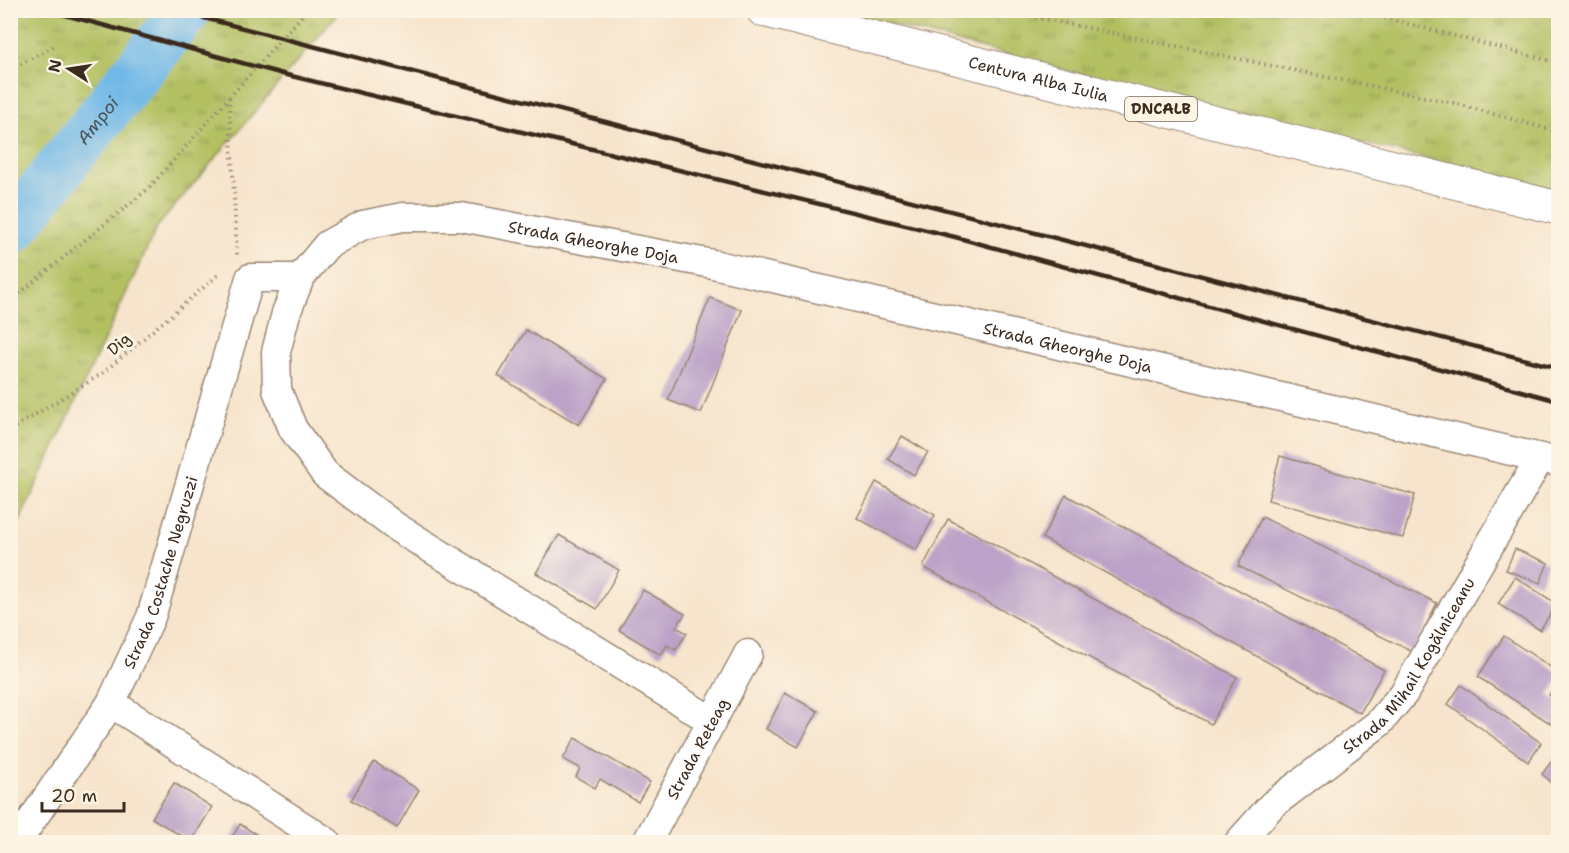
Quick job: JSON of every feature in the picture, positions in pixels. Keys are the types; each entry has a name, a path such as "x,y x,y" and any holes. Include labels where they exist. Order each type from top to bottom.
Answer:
{"main road":[{"name":"Centura Alba Iulia","path":"763,10 1558,208"}],"street":[{"name":"Strada Gheorghe Doja","path":"712,721 396,527 325,474 293,429 278,390 276,352 286,313 300,278 327,245 363,225 403,217 461,217 713,264 1549,460"},
{"path":"238,271 300,278"},
{"name":"Strada Costache Negruzzi","path":"17,843 111,703 151,617 238,271"},
{"name":"Strada Mihail Kogălniceanu","path":"1239,843 1272,805 1380,723 1404,693 1549,460"},
{"name":"Strada Reteag","path":"647,843 748,654"},
{"path":"111,703 327,843"}],"path":[{"path":"10,301 148,189 307,10"},
{"path":"1000,10 1108,34 1454,103 1558,132"},
{"path":"1368,10 1378,16 1558,63"},
{"path":"10,70 56,45"},
{"path":"230,97 238,271"},
{"name":"Dig","path":"10,430 103,373 216,276 238,271"}],"green space":[{"path":"11,10 340,11 157,227 11,540"},
{"path":"838,11 1558,11 1558,190 1158,94"}],"building":[{"path":"710,298 742,310 701,413 668,400"},
{"path":"526,330 607,379 579,425 498,376"},
{"path":"902,436 928,452 914,475 888,459"},
{"path":"1280,456 1415,495 1403,538 1268,500"},
{"path":"876,482 935,515 916,550 857,518"},
{"path":"1066,495 1384,670 1360,713 1042,538"},
{"path":"1262,517 1437,603 1413,652 1238,566"},
{"path":"948,519 1237,677 1211,724 923,567"},
{"path":"559,535 619,570 597,609 536,573"},
{"path":"1515,549 1548,563 1540,583 1506,570"},
{"path":"1515,577 1557,604 1540,630 1498,604"},
{"path":"643,590 685,614 676,627 687,633 676,650 667,645 661,655 619,630"},
{"path":"1504,636 1558,672 1558,681 1549,695 1558,701 1556,727 1478,677"},
{"path":"1461,685 1541,743 1528,762 1448,704"},
{"path":"785,693 818,711 798,747 766,729"},
{"path":"575,738 650,782 638,802 600,779 595,788 576,777 580,768 563,759"},
{"path":"1558,753 1558,788 1542,774"},
{"path":"374,762 419,790 397,828 351,800"},
{"path":"174,783 212,807 191,842 152,818"},
{"path":"240,824 268,842 229,842"}],"waterway":[{"name":"Ampoi","path":"10,231 186,10"}],"railway":[{"path":"47,10 283,74 955,237 1558,401"},
{"path":"173,10 1558,368"}]}
